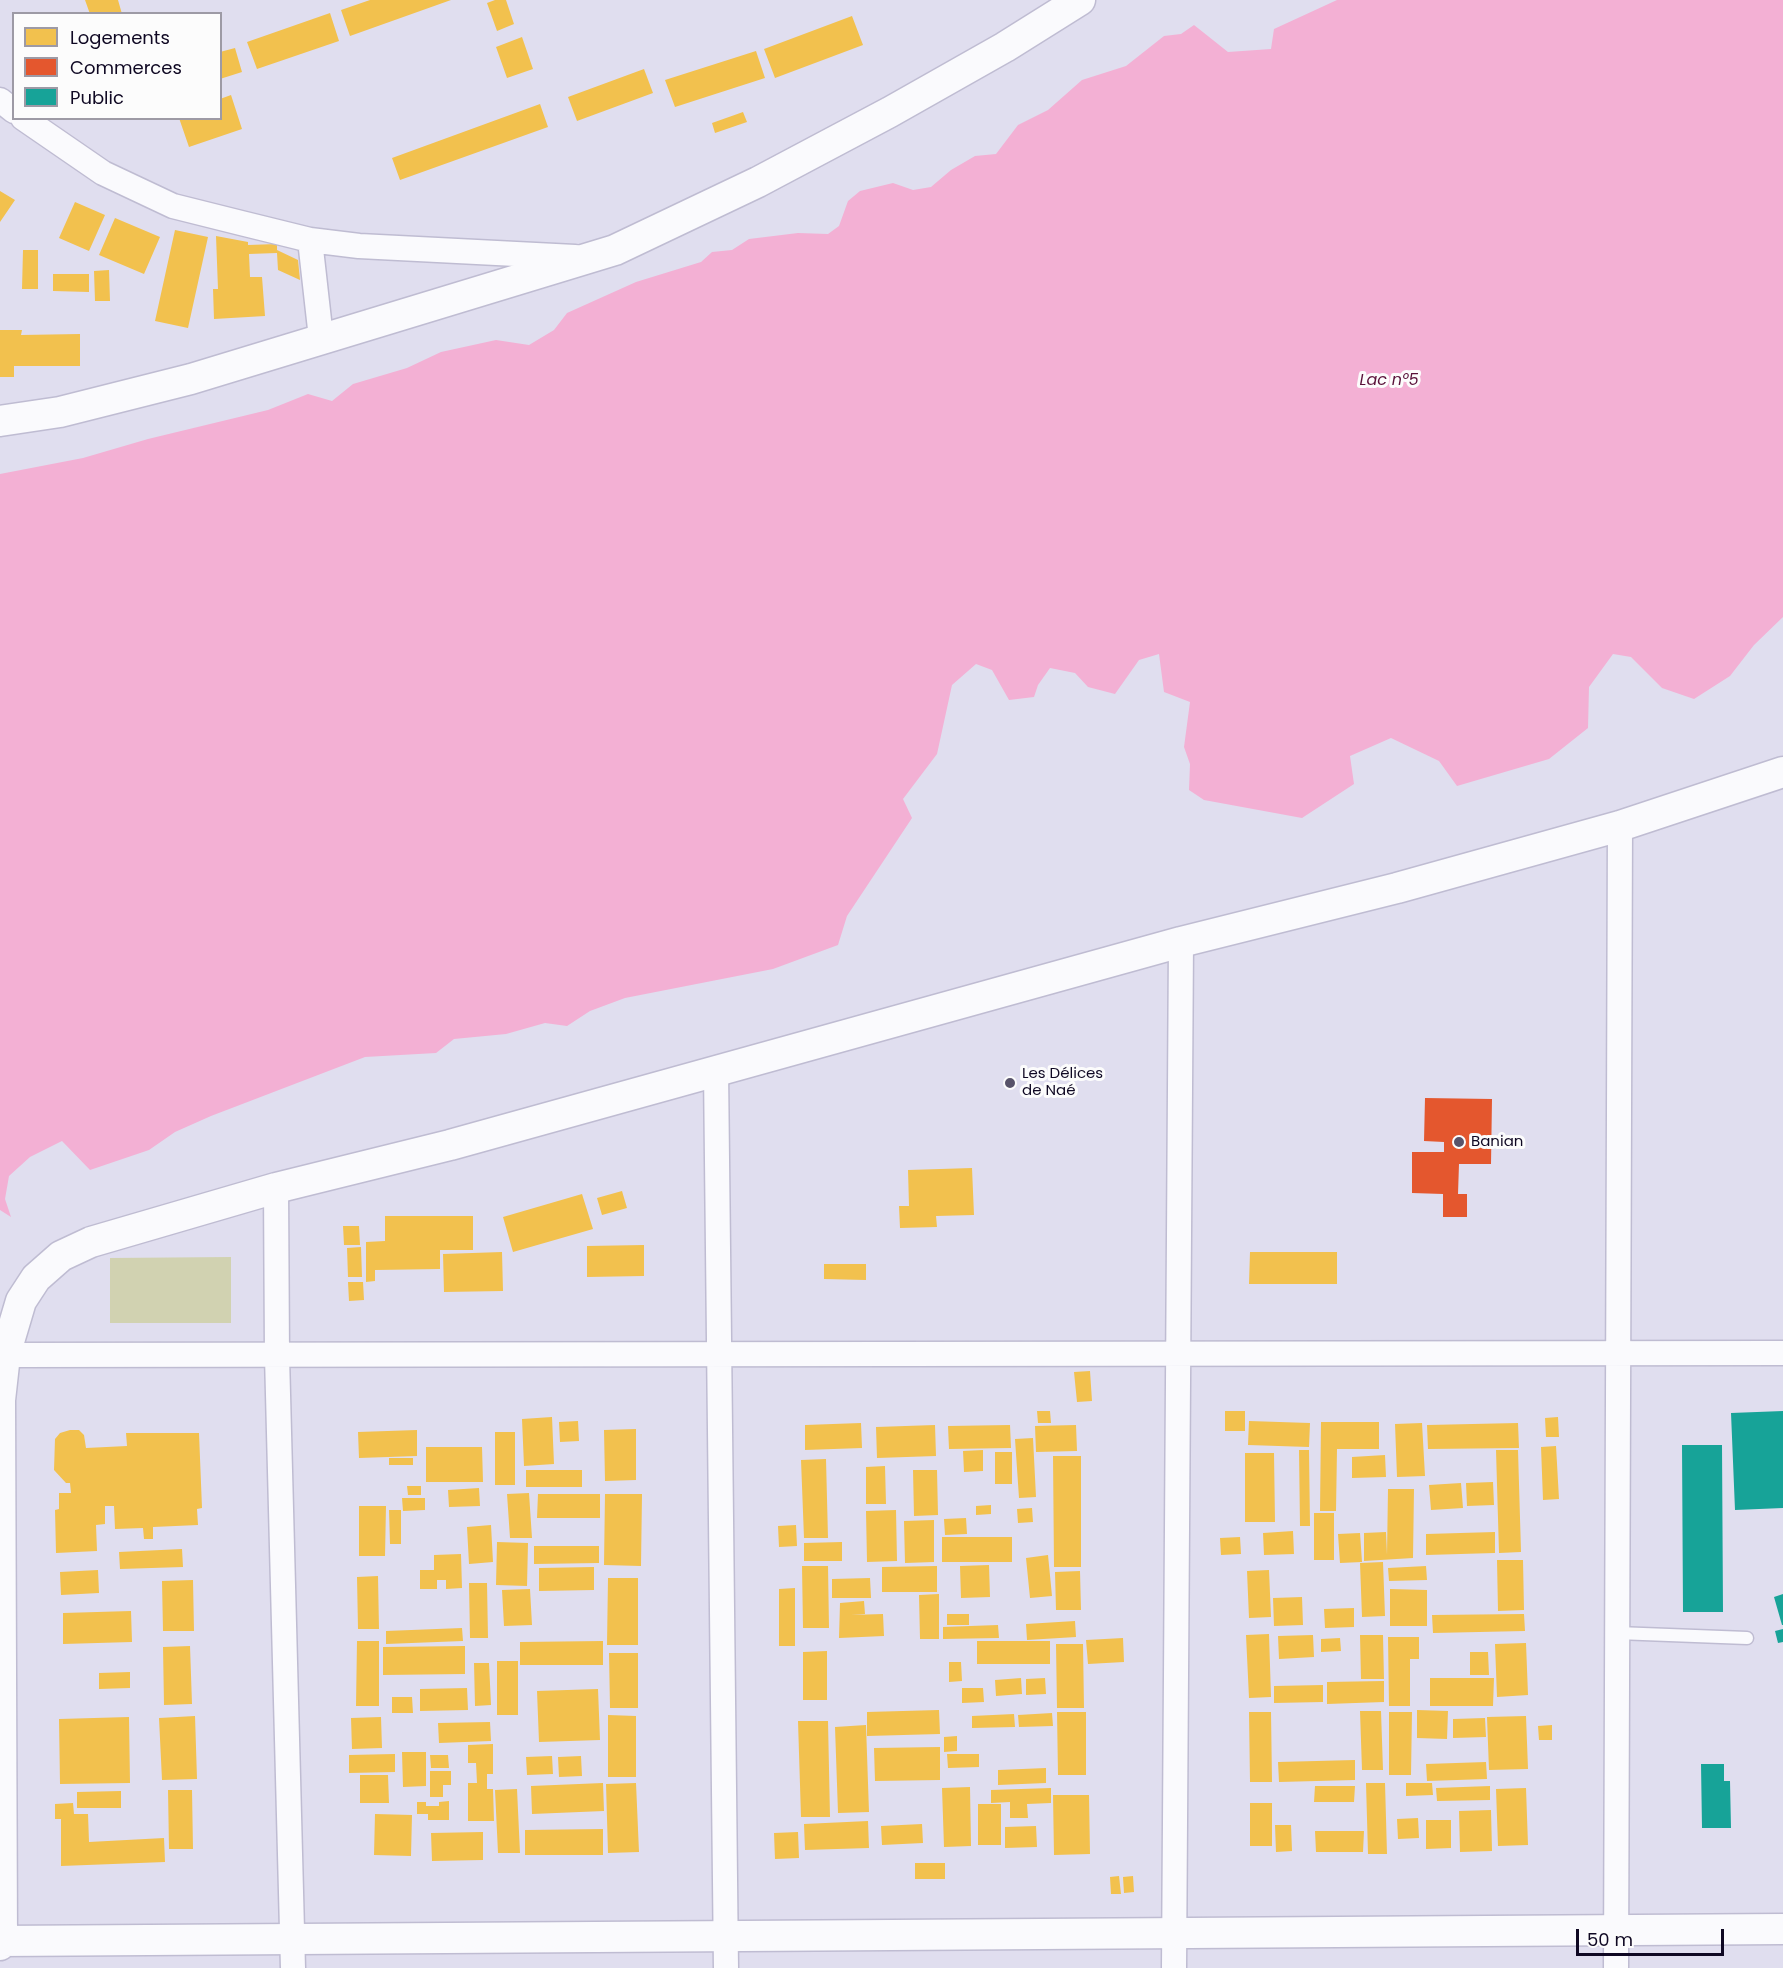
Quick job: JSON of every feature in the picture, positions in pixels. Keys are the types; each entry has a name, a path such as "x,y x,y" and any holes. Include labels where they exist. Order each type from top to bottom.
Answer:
{"street":[{"path":"0,421 60,412 191,379 592,258 758,182 1005,47 1080,0"},
{"path":"0,100 12,109"},
{"path":"26,120 102,173 173,206 310,240 417,250 592,258"},
{"path":"310,240 321,338"},
{"path":"1783,772 1620,826 1396,888 1180,942 450,1145 276,1188 91,1242 61,1256 36,1278 21,1301 4,1355 0,1400 1,1942 292,1938 1783,1929"},
{"path":"1616,1968 1620,826"},
{"path":"1174,1968 1180,942"},
{"path":"716,1070 726,1968"},
{"path":"276,1188 277,1356 293,1968"},
{"path":"4,1355 1783,1353"}],"lane":[{"path":"1617,1633 1748,1638"}],"green space":[{"path":"231,1257 231,1323 110,1323 110,1258"}],"water":[{"name":"Lac n°5","path":"1337,0 1783,0 1783,617 1754,645 1730,676 1694,699 1662,688 1631,657 1613,654 1589,687 1588,728 1549,759 1457,786 1439,761 1391,738 1350,756 1354,784 1302,818 1204,800 1189,790 1190,764 1184,747 1190,702 1164,692 1159,654 1139,660 1115,694 1088,687 1075,673 1050,668 1038,685 1034,697 1009,700 992,670 976,664 952,685 937,754 903,799 912,818 847,916 838,945 773,969 625,998 590,1011 567,1026 545,1023 506,1034 454,1039 436,1053 365,1057 211,1116 175,1132 149,1150 90,1170 62,1141 30,1157 9,1176 5,1199 11,1217 0,1210 0,474 83,458 148,439 268,410 308,394 332,401 353,384 407,368 441,352 496,340 529,345 554,330 567,313 636,282 701,262 712,252 732,250 749,239 798,233 828,234 839,226 848,201 860,191 893,183 913,190 931,187 951,170 975,156 996,154 1018,125 1048,110 1082,80 1126,66 1164,36 1181,34 1194,25 1228,52 1271,49 1274,29"}],"building: Logements":[{"path":"85,0 118,0 121,12 89,12"},
{"path":"370,0 451,0 350,36 341,10"},
{"path":"506,0 514,24 497,31 487,3"},
{"path":"330,13 339,41 257,69 247,42"},
{"path":"852,16 863,45 775,78 764,49"},
{"path":"522,37 533,69 507,78 496,47"},
{"path":"235,48 242,72 222,78 222,51"},
{"path":"756,51 765,78 675,107 665,80"},
{"path":"644,69 653,93 577,121 568,97"},
{"path":"231,95 242,129 189,147 180,120 222,120 222,98"},
{"path":"540,104 548,127 400,180 392,158"},
{"path":"743,112 747,122 715,133 712,123"},
{"path":"0,191 15,200 0,222"},
{"path":"75,202 105,215 89,251 59,238"},
{"path":"115,218 160,237 144,274 99,255"},
{"path":"175,230 208,237 188,328 155,321"},
{"path":"216,236 248,242 248,245 277,244 277,250 298,260 300,280 278,270 277,253 249,254 250,277 262,277 265,316 214,319 213,289 218,289"},
{"path":"23,250 38,250 38,289 22,289"},
{"path":"109,270 110,301 95,301 94,271"},
{"path":"53,274 89,274 89,292 53,291"},
{"path":"0,330 22,330 21,335 80,334 80,366 14,366 14,377 0,377"},
{"path":"972,1168 974,1215 936,1216 937,1227 900,1228 899,1206 909,1206 908,1170"},
{"path":"622,1191 627,1208 602,1215 597,1198"},
{"path":"582,1194 593,1229 513,1252 503,1217"},
{"path":"385,1216 473,1216 473,1250 440,1250 440,1269 375,1270 375,1281 366,1282 366,1242 385,1241"},
{"path":"343,1226 359,1226 360,1245 344,1245"},
{"path":"644,1245 644,1276 587,1277 587,1246"},
{"path":"361,1247 362,1277 348,1277 347,1248"},
{"path":"502,1252 503,1291 444,1292 443,1254"},
{"path":"1250,1252 1337,1252 1337,1284 1249,1284"},
{"path":"824,1264 866,1264 866,1280 824,1279"},
{"path":"348,1282 363,1282 364,1300 349,1301"},
{"path":"1090,1371 1092,1401 1077,1402 1074,1372"},
{"path":"1037,1411 1050,1411 1051,1423 1038,1423"},
{"path":"1225,1411 1245,1411 1245,1431 1225,1431"},
{"path":"552,1417 554,1464 524,1466 522,1419"},
{"path":"1558,1417 1559,1437 1546,1437 1545,1418"},
{"path":"578,1421 579,1441 560,1442 559,1422"},
{"path":"1249,1421 1310,1423 1309,1447 1248,1445"},
{"path":"1321,1422 1379,1422 1379,1449 1337,1449 1336,1511 1320,1511"},
{"path":"861,1423 862,1448 805,1450 805,1425"},
{"path":"1422,1423 1425,1476 1397,1477 1395,1424"},
{"path":"1518,1423 1519,1448 1428,1449 1427,1425"},
{"path":"935,1425 936,1456 877,1458 876,1427"},
{"path":"1010,1425 1011,1448 949,1449 948,1426"},
{"path":"1076,1425 1077,1451 1036,1452 1035,1426"},
{"path":"636,1429 636,1480 605,1481 604,1430"},
{"path":"79,1430 84,1435 86,1448 127,1446 126,1433 199,1433 202,1508 197,1509 198,1525 153,1527 153,1539 144,1539 143,1528 115,1529 114,1506 105,1506 105,1524 96,1525 97,1551 56,1553 55,1510 59,1509 59,1493 71,1493 70,1483 66,1483 54,1470 55,1439 60,1433"},
{"path":"417,1430 417,1456 359,1458 358,1432"},
{"path":"495,1432 515,1432 515,1485 495,1485"},
{"path":"1033,1438 1036,1497 1019,1498 1015,1439"},
{"path":"1556,1446 1559,1499 1543,1500 1541,1447"},
{"path":"426,1447 482,1447 483,1482 426,1482"},
{"path":"983,1450 983,1471 964,1472 963,1451"},
{"path":"1299,1450 1309,1450 1310,1526 1300,1526"},
{"path":"1496,1450 1518,1450 1521,1552 1499,1553"},
{"path":"995,1452 1012,1452 1012,1484 995,1484"},
{"path":"1245,1453 1274,1453 1275,1522 1245,1522"},
{"path":"1385,1455 1386,1477 1352,1478 1352,1457"},
{"path":"1053,1456 1081,1456 1081,1567 1054,1567"},
{"path":"389,1458 413,1458 413,1465 389,1465"},
{"path":"826,1459 828,1538 804,1538 801,1460"},
{"path":"885,1466 886,1504 866,1504 866,1467"},
{"path":"526,1470 582,1470 582,1487 526,1487"},
{"path":"913,1470 937,1470 938,1515 914,1516"},
{"path":"1493,1482 1494,1505 1467,1506 1466,1483"},
{"path":"1461,1483 1463,1508 1431,1510 1429,1485"},
{"path":"407,1486 421,1486 421,1495 408,1495"},
{"path":"479,1488 480,1506 449,1507 448,1490"},
{"path":"1388,1489 1414,1489 1413,1558 1364,1561 1364,1533 1386,1532 1387,1555"},
{"path":"529,1493 532,1538 510,1538 507,1494"},
{"path":"538,1494 600,1494 600,1518 537,1518"},
{"path":"605,1494 642,1494 641,1566 604,1565"},
{"path":"402,1498 425,1498 425,1510 403,1511"},
{"path":"991,1505 991,1514 976,1515 976,1506"},
{"path":"359,1506 386,1506 385,1556 359,1556"},
{"path":"1032,1508 1033,1522 1018,1523 1017,1509"},
{"path":"389,1510 401,1510 401,1544 390,1544"},
{"path":"896,1510 897,1561 867,1562 866,1511"},
{"path":"1314,1513 1334,1513 1334,1560 1314,1560"},
{"path":"966,1518 967,1534 945,1535 944,1519"},
{"path":"934,1520 934,1562 905,1563 904,1521"},
{"path":"491,1525 493,1562 469,1564 467,1527"},
{"path":"796,1525 797,1546 779,1547 778,1526"},
{"path":"1293,1531 1294,1554 1264,1555 1263,1533"},
{"path":"1495,1532 1495,1553 1426,1555 1426,1534"},
{"path":"1360,1533 1362,1562 1340,1563 1338,1534"},
{"path":"942,1537 1012,1537 1012,1562 942,1562"},
{"path":"1240,1537 1241,1554 1221,1555 1220,1538"},
{"path":"497,1542 528,1543 527,1586 496,1585"},
{"path":"842,1542 842,1561 804,1561 804,1543"},
{"path":"534,1546 599,1546 599,1563 534,1564"},
{"path":"182,1549 183,1567 120,1569 119,1552"},
{"path":"461,1554 462,1588 446,1589 446,1580 437,1580 437,1589 420,1589 420,1570 434,1570 434,1555"},
{"path":"1048,1555 1052,1596 1030,1598 1026,1558"},
{"path":"1497,1560 1523,1560 1524,1610 1498,1611"},
{"path":"1383,1562 1385,1616 1362,1617 1360,1563"},
{"path":"989,1565 990,1597 961,1598 960,1566"},
{"path":"802,1566 828,1566 829,1628 803,1628"},
{"path":"937,1566 937,1592 882,1592 882,1567"},
{"path":"1426,1566 1427,1580 1389,1581 1388,1568"},
{"path":"594,1567 594,1590 539,1591 539,1568"},
{"path":"98,1570 99,1593 61,1595 60,1572"},
{"path":"1269,1570 1271,1617 1249,1618 1247,1571"},
{"path":"1080,1571 1081,1610 1056,1610 1055,1572"},
{"path":"378,1576 379,1629 358,1629 357,1577"},
{"path":"608,1578 638,1578 638,1645 607,1645"},
{"path":"870,1578 871,1598 832,1598 832,1579"},
{"path":"193,1580 194,1631 163,1631 162,1581"},
{"path":"469,1583 487,1583 488,1638 470,1638"},
{"path":"795,1588 795,1646 779,1646 779,1589"},
{"path":"530,1589 532,1625 504,1626 502,1590"},
{"path":"1390,1589 1427,1590 1427,1626 1390,1626"},
{"path":"939,1594 939,1639 920,1639 919,1595"},
{"path":"1302,1597 1303,1625 1274,1626 1273,1598"},
{"path":"864,1601 865,1614 851,1615 883,1614 884,1636 839,1638 840,1603"},
{"path":"1354,1608 1354,1627 1325,1628 1324,1609"},
{"path":"131,1611 132,1642 63,1644 63,1613"},
{"path":"947,1614 969,1614 969,1625 947,1625"},
{"path":"1524,1614 1525,1631 1433,1633 1432,1615"},
{"path":"1075,1621 1076,1637 1027,1640 1026,1624"},
{"path":"998,1625 999,1638 943,1639 943,1627"},
{"path":"462,1628 463,1641 386,1644 386,1631"},
{"path":"1269,1634 1271,1697 1249,1698 1246,1635"},
{"path":"1313,1635 1314,1657 1279,1659 1278,1636"},
{"path":"1360,1635 1383,1635 1384,1679 1361,1679"},
{"path":"1388,1637 1419,1637 1419,1659 1410,1659 1410,1706 1389,1706"},
{"path":"1123,1638 1124,1662 1088,1664 1086,1640"},
{"path":"1340,1638 1341,1651 1321,1652 1321,1639"},
{"path":"357,1641 379,1641 379,1706 356,1706"},
{"path":"603,1641 603,1665 520,1665 520,1642"},
{"path":"977,1641 1050,1641 1050,1664 977,1664"},
{"path":"1526,1643 1528,1695 1497,1697 1495,1644"},
{"path":"1056,1644 1083,1644 1084,1708 1057,1708"},
{"path":"190,1646 192,1704 164,1705 163,1647"},
{"path":"465,1646 465,1674 383,1675 383,1647"},
{"path":"827,1651 827,1700 803,1700 803,1652"},
{"path":"1470,1652 1488,1652 1489,1675 1470,1675"},
{"path":"609,1653 638,1653 638,1708 610,1708"},
{"path":"497,1661 518,1661 518,1715 497,1715"},
{"path":"949,1662 961,1662 962,1681 949,1682"},
{"path":"474,1663 489,1663 491,1705 475,1706"},
{"path":"130,1672 130,1688 99,1689 99,1673"},
{"path":"1021,1678 1022,1694 996,1696 995,1680"},
{"path":"1045,1678 1046,1694 1026,1695 1026,1679"},
{"path":"1430,1678 1494,1678 1493,1706 1430,1706"},
{"path":"1384,1681 1384,1702 1327,1704 1327,1682"},
{"path":"1323,1685 1323,1702 1274,1703 1274,1686"},
{"path":"467,1688 468,1710 420,1711 420,1689"},
{"path":"962,1688 983,1688 984,1702 962,1703"},
{"path":"598,1689 600,1740 539,1742 537,1691"},
{"path":"392,1697 412,1697 413,1713 392,1713"},
{"path":"939,1710 940,1734 867,1736 867,1712"},
{"path":"1417,1710 1448,1711 1447,1739 1417,1738"},
{"path":"1360,1711 1381,1711 1383,1770 1362,1770"},
{"path":"1057,1712 1086,1712 1086,1775 1058,1775"},
{"path":"1249,1712 1271,1712 1272,1782 1250,1782"},
{"path":"1389,1712 1412,1712 1411,1775 1389,1775"},
{"path":"1052,1713 1053,1726 1019,1727 1018,1715"},
{"path":"1014,1714 1015,1727 972,1728 972,1716"},
{"path":"608,1715 636,1716 636,1777 608,1777"},
{"path":"195,1716 197,1779 162,1780 159,1718"},
{"path":"1526,1716 1528,1769 1489,1770 1487,1717"},
{"path":"129,1717 130,1783 60,1784 59,1719"},
{"path":"381,1717 382,1748 352,1749 351,1718"},
{"path":"1485,1718 1486,1737 1453,1738 1453,1719"},
{"path":"798,1721 828,1721 830,1817 801,1817"},
{"path":"490,1722 491,1741 439,1743 438,1723"},
{"path":"866,1725 869,1812 838,1813 835,1727"},
{"path":"1552,1725 1552,1740 1539,1740 1538,1726"},
{"path":"957,1736 957,1751 944,1752 944,1737"},
{"path":"493,1744 493,1774 487,1774 487,1789 493,1789 494,1821 468,1821 468,1783 477,1783 476,1763 468,1763 468,1745"},
{"path":"940,1747 940,1780 875,1781 874,1748"},
{"path":"402,1752 426,1752 426,1786 403,1787"},
{"path":"395,1754 395,1772 349,1773 349,1755"},
{"path":"947,1754 979,1754 979,1767 948,1768"},
{"path":"430,1755 448,1755 449,1768 431,1768"},
{"path":"552,1756 553,1774 527,1775 526,1757"},
{"path":"581,1756 582,1776 559,1777 558,1757"},
{"path":"1355,1760 1355,1780 1279,1782 1278,1762"},
{"path":"1486,1762 1487,1779 1427,1781 1426,1764"},
{"path":"1046,1768 1046,1783 998,1785 998,1770"},
{"path":"430,1771 451,1771 451,1785 443,1785 443,1797 430,1797"},
{"path":"360,1775 388,1775 389,1803 360,1803"},
{"path":"603,1783 604,1811 532,1814 531,1786"},
{"path":"636,1783 639,1852 608,1853 606,1784"},
{"path":"1366,1783 1385,1783 1387,1854 1368,1854"},
{"path":"1406,1783 1432,1783 1433,1795 1406,1796"},
{"path":"1315,1786 1355,1786 1354,1802 1314,1802"},
{"path":"1490,1786 1490,1800 1437,1801 1436,1788"},
{"path":"970,1787 971,1846 944,1847 942,1788"},
{"path":"1051,1788 1051,1803 1027,1804 1028,1818 1010,1818 1010,1802 991,1803 991,1790"},
{"path":"1526,1788 1528,1845 1498,1846 1496,1789"},
{"path":"517,1789 520,1853 498,1853 495,1790"},
{"path":"168,1790 192,1790 193,1849 169,1849"},
{"path":"121,1791 121,1808 77,1808 77,1792"},
{"path":"1053,1795 1089,1795 1090,1854 1054,1855"},
{"path":"449,1801 449,1820 428,1820 428,1814 417,1814 417,1802 426,1802 426,1806 439,1806 439,1802"},
{"path":"73,1803 74,1814 88,1814 89,1842 164,1838 165,1862 61,1866 61,1819 55,1819 55,1804"},
{"path":"1250,1803 1272,1803 1272,1846 1250,1846"},
{"path":"978,1804 1001,1804 1001,1845 978,1845"},
{"path":"1491,1810 1492,1851 1460,1852 1459,1811"},
{"path":"375,1814 412,1815 411,1856 374,1855"},
{"path":"1418,1818 1419,1838 1398,1839 1397,1819"},
{"path":"1426,1820 1451,1820 1451,1848 1426,1849"},
{"path":"868,1821 869,1848 805,1850 804,1824"},
{"path":"922,1824 923,1843 882,1845 881,1826"},
{"path":"1275,1825 1291,1825 1292,1851 1276,1852"},
{"path":"1036,1826 1037,1847 1005,1848 1005,1827"},
{"path":"603,1829 603,1855 525,1855 525,1830"},
{"path":"1315,1831 1364,1831 1363,1852 1316,1852"},
{"path":"483,1832 483,1860 432,1861 431,1833"},
{"path":"798,1832 799,1858 775,1859 774,1833"},
{"path":"915,1863 945,1863 945,1879 915,1879"},
{"path":"1119,1876 1121,1894 1111,1894 1110,1877"},
{"path":"1133,1876 1134,1892 1124,1893 1123,1877"}],"building: Commerces":[{"path":"1425,1098 1492,1099 1491,1164 1459,1164 1458,1194 1467,1194 1467,1217 1443,1217 1443,1194 1412,1193 1412,1152 1444,1152 1444,1142 1424,1141"}],"building: Public":[{"path":"1783,1411 1783,1508 1735,1510 1731,1413"},
{"path":"1682,1445 1722,1445 1723,1612 1683,1612"},
{"path":"1783,1594 1783,1625 1782,1625 1774,1597"},
{"path":"1783,1629 1783,1642 1778,1643 1775,1631"},
{"path":"1701,1764 1724,1764 1724,1781 1730,1781 1731,1828 1702,1828"}],"place":[{"name":"Les Délices de Naé","path":"1010,1083"},
{"name":"Banian","path":"1459,1142"}]}
